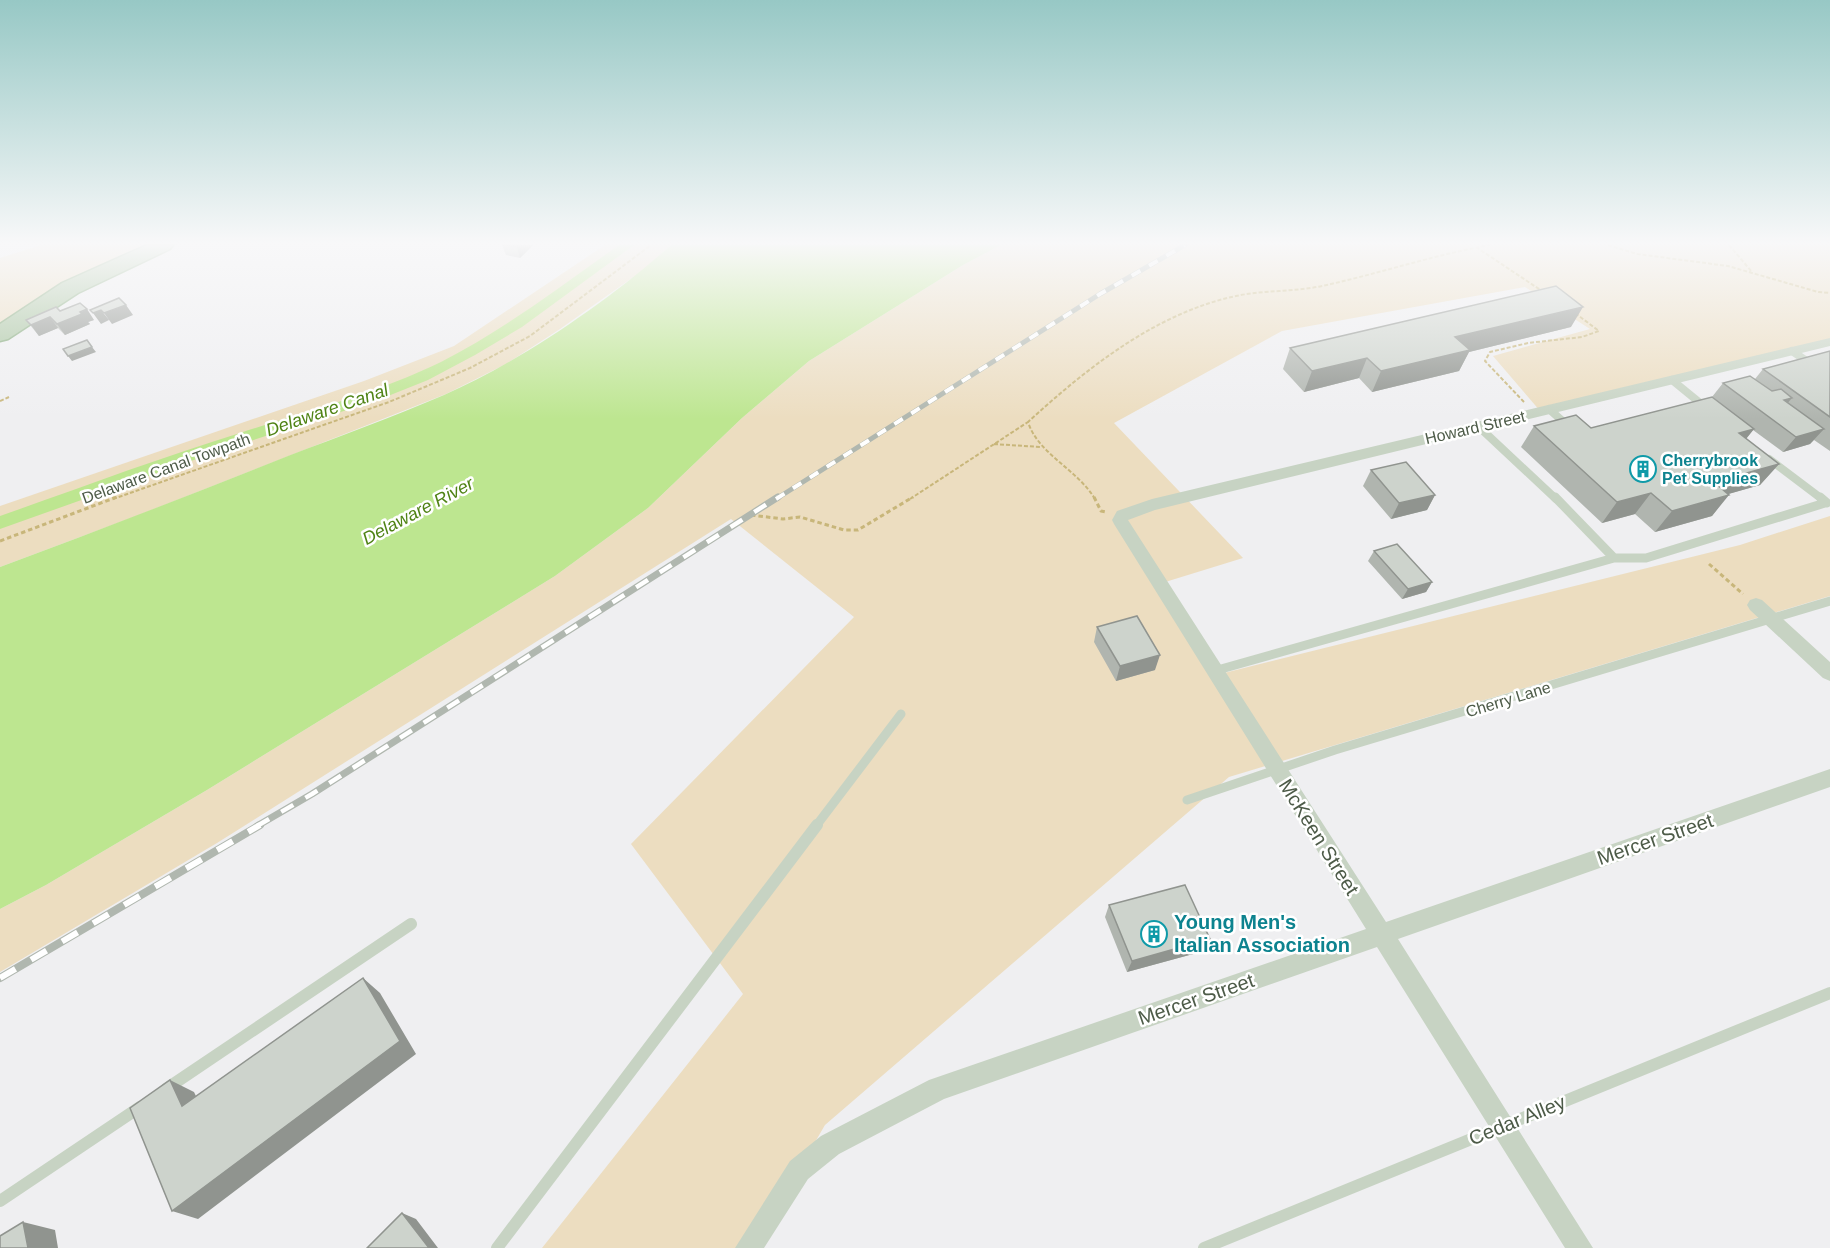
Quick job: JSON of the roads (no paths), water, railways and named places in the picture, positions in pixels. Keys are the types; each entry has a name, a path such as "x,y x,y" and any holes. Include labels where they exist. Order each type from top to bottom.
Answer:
{"highway":[{"path":"0,333 46,303"}],"street":[{"name":"Howard Street","path":"1122,517 1132,511 1152,505 1830,342"},
{"name":"McKeen Street","path":"1122,517 1120,520 1122,527 1580,1248"},
{"path":"1756,605 1830,672"},
{"name":"Mercer Street","path":"748,1248 799,1170 830,1146 938,1089 1830,778"}],"lane":[{"path":"1792,351 1830,376"},
{"path":"1672,380 1714,414"},
{"path":"1688,405 1700,402"},
{"path":"1549,409 1575,432"},
{"path":"1478,426 1548,489 1614,558"},
{"path":"1760,452 1827,502"},
{"path":"1214,670 1428,612 1614,558 1646,558 1827,502"},
{"name":"Cherry Lane","path":"1187,800 1276,770 1830,601"},
{"path":"497,1248 901,714"},
{"path":"0,1201 411,924"},
{"name":"Cedar Alley","path":"1204,1248 1830,993"}],"water":[{"name":"Delaware River","path":"598,303 902,303 809,361 742,418 648,508 555,576 207,790 46,885 0,909 0,567 444,395 533,348"}],"waterway":[{"name":"Delaware Canal","path":"0,523 213,447 397,387 470,352 546,303"}],"railway":[{"path":"776,499 1085,303"},
{"path":"257,826 312,794 778,497"},
{"path":"0,978 260,825"}],"place":[{"name":"Cherrybrook Pet Supplies","path":"1643,469"},
{"name":"Young Men's Italian Association","path":"1154,934"}]}
